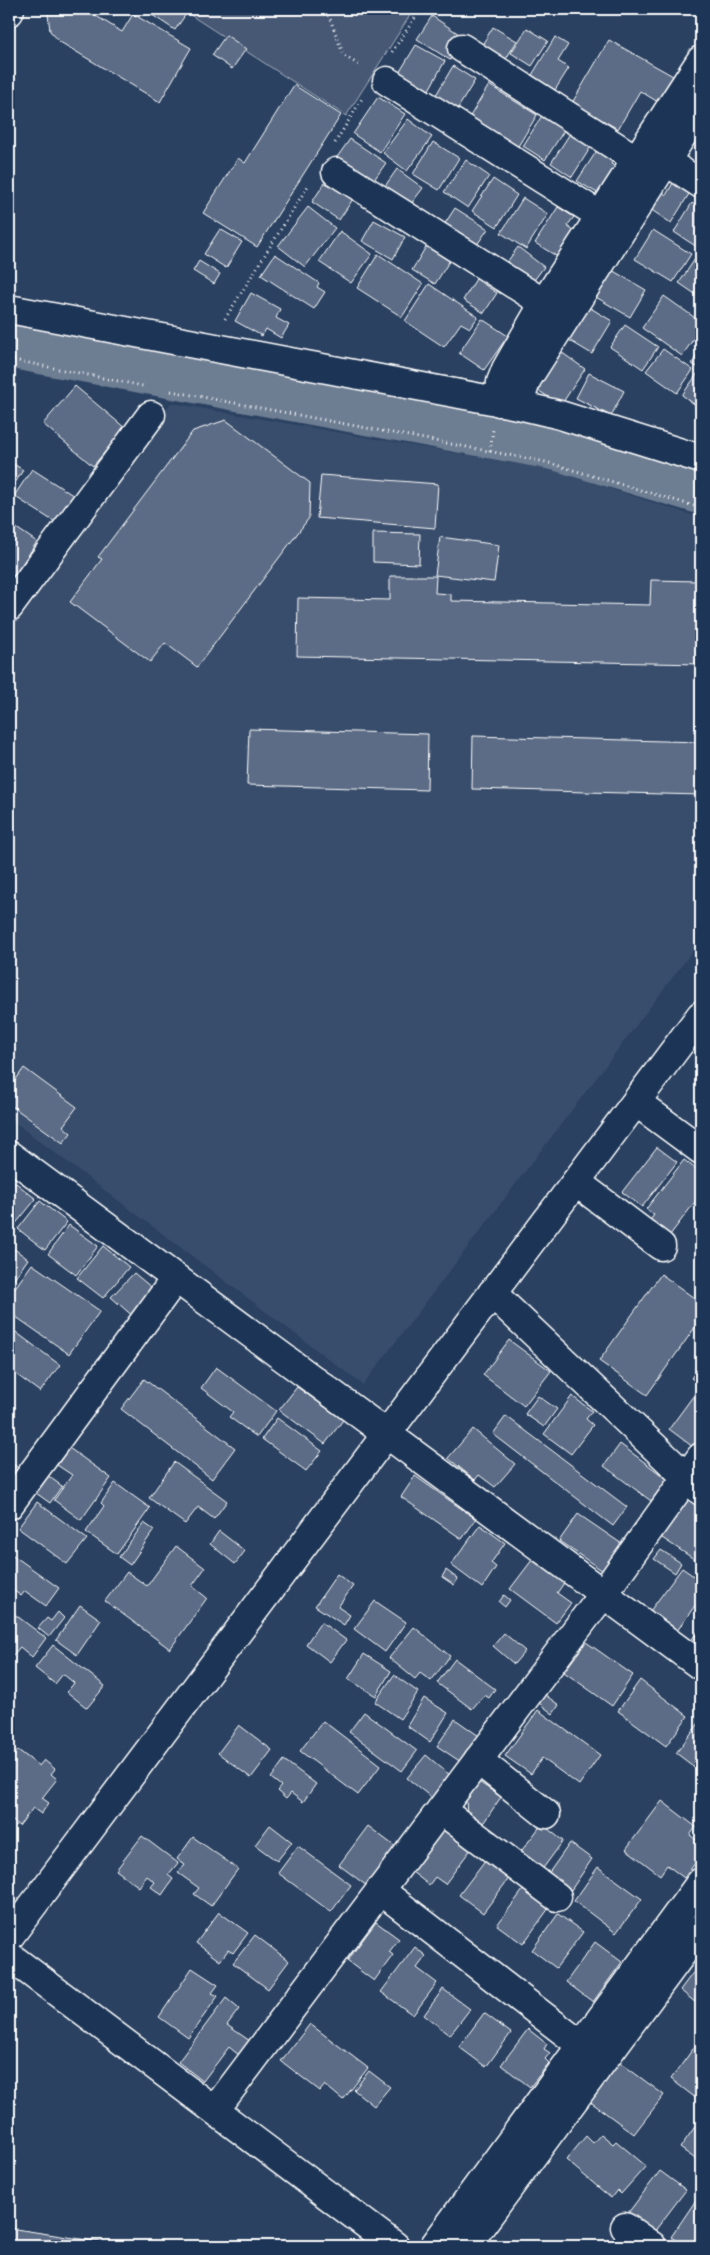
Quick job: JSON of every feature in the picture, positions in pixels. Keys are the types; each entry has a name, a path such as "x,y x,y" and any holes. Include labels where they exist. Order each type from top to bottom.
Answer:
{"street":[{"path":"462,48 701,184"},
{"path":"508,403 527,379 601,232 649,156 701,60"},
{"path":"387,82 601,232"},
{"path":"649,156 701,106"},
{"path":"336,172 544,303"},
{"path":"508,403 501,382 506,369 544,303 601,232"},
{"path":"9,309 508,403 560,415 701,459"},
{"path":"9,607 151,415"},
{"path":"9,1936 701,1015"},
{"path":"636,1102 701,1150"},
{"path":"9,1155 701,1666"},
{"path":"576,1182 662,1246"},
{"path":"9,1505 176,1278"},
{"path":"214,2110 603,1594 696,1475 492,1293"},
{"path":"478,1760 546,1814"},
{"path":"441,1810 557,1897"},
{"path":"434,2246 701,1882"},
{"path":"380,1890 581,2045"},
{"path":"466,2246 701,1928"},
{"path":"9,1956 395,2246"},
{"path":"625,2227 652,2246"}],"path":[{"path":"100,9 113,16 118,9"},
{"path":"320,9 329,16 344,56 387,82"},
{"path":"9,359 152,388"},
{"path":"162,390 490,449 546,462 701,508"}],"shaded area":[{"path":"181,9 414,9 346,116"},
{"path":"171,403 552,470 701,518 701,940 363,1385 9,1118 9,623"}],"building":[{"path":"50,9 85,9 122,32 133,14 191,48 160,102 60,42 50,31 48,14"},
{"path":"143,9 178,9 186,14 175,30"},
{"path":"432,16 465,38 450,60 417,39"},
{"path":"493,27 517,41 501,67 477,53"},
{"path":"527,28 548,41 532,66 511,53"},
{"path":"226,35 246,49 232,69 212,55"},
{"path":"555,37 568,45 558,61 569,68 555,90 532,75"},
{"path":"609,40 673,76 658,102 640,91 618,129 572,103"},
{"path":"416,45 445,61 426,95 396,78"},
{"path":"453,66 475,80 455,113 433,100"},
{"path":"294,85 341,115 257,247 203,213 238,158 245,163"},
{"path":"489,85 537,115 517,148 469,118"},
{"path":"378,97 405,114 380,152 353,134"},
{"path":"543,114 565,129 545,160 523,146"},
{"path":"408,119 432,137 407,171 383,153"},
{"path":"571,132 592,145 572,177 551,163"},
{"path":"350,139 386,163 371,184 335,160"},
{"path":"433,142 459,158 439,190 413,174"},
{"path":"598,149 614,159 611,164 616,167 599,194 577,181"},
{"path":"466,160 489,176 468,208 444,192"},
{"path":"397,169 423,188 408,208 383,189"},
{"path":"493,179 517,195 497,227 472,211"},
{"path":"326,181 353,199 339,220 312,202"},
{"path":"673,183 689,194 671,223 650,209 661,191 666,195"},
{"path":"523,198 548,214 526,249 501,233"},
{"path":"692,203 701,209 700,249 674,232"},
{"path":"308,207 335,228 305,267 278,246"},
{"path":"558,207 574,217 567,226 574,231 558,257 535,243"},
{"path":"455,208 488,229 474,249 442,228"},
{"path":"374,220 405,237 393,259 362,241"},
{"path":"220,229 242,242 226,268 204,254"},
{"path":"653,230 691,254 673,282 635,259"},
{"path":"340,231 372,254 351,283 319,262"},
{"path":"427,245 450,260 435,284 412,270"},
{"path":"518,247 544,267 531,284 505,265"},
{"path":"699,253 701,254 701,298 679,283"},
{"path":"275,254 319,283 317,287 325,292 314,309 261,275"},
{"path":"378,254 423,284 402,317 357,288"},
{"path":"199,261 220,274 214,284 193,271"},
{"path":"610,269 646,290 630,317 594,296"},
{"path":"476,279 497,293 484,313 463,300"},
{"path":"429,284 478,317 470,328 461,323 444,347 405,321"},
{"path":"251,293 280,309 276,318 289,325 281,338 266,329 262,336 235,321"},
{"path":"664,296 701,322 701,328 682,356 642,328"},
{"path":"587,306 612,321 592,354 567,339"},
{"path":"482,319 508,336 484,370 459,353"},
{"path":"625,325 658,347 643,369 610,347"},
{"path":"701,347 701,369 692,364"},
{"path":"663,349 693,370 677,393 646,371"},
{"path":"561,352 585,369 561,405 536,389"},
{"path":"589,373 624,391 611,416 576,398"},
{"path":"698,373 701,375 701,409 682,395"},
{"path":"75,386 125,428 93,466 43,424"},
{"path":"226,420 310,483 309,518 197,667 165,643 150,662 70,602 102,559 98,557 193,431"},
{"path":"9,461 23,470 9,493"},
{"path":"32,469 82,501 64,528 14,496"},
{"path":"321,475 438,484 435,528 317,518"},
{"path":"9,523 37,542 12,579 9,577"},
{"path":"373,533 420,534 419,564 373,562"},
{"path":"440,537 499,545 494,582 435,575"},
{"path":"390,576 436,576 435,593 451,594 451,601 650,605 651,580 699,581 698,608 701,608 701,664 297,656 298,598 390,600"},
{"path":"249,729 428,734 427,790 247,785"},
{"path":"473,736 701,742 701,795 472,789"},
{"path":"24,1068 77,1107 63,1126 71,1133 63,1143 9,1104 9,1089"},
{"path":"657,1147 677,1162 642,1207 622,1192"},
{"path":"684,1160 701,1173 701,1194 670,1235 650,1220 654,1215 646,1209"},
{"path":"11,1179 36,1199 13,1227 9,1223 9,1182"},
{"path":"40,1201 67,1222 45,1250 18,1229"},
{"path":"69,1225 98,1246 76,1275 48,1254"},
{"path":"9,1245 28,1259 10,1285 9,1284"},
{"path":"103,1246 129,1267 103,1298 77,1278"},
{"path":"32,1264 100,1311 69,1354 9,1312 9,1296"},
{"path":"134,1273 158,1293 135,1318 111,1297"},
{"path":"661,1274 701,1303 701,1319 647,1395 599,1361"},
{"path":"9,1327 60,1365 40,1392 9,1369"},
{"path":"509,1340 551,1371 524,1406 483,1375"},
{"path":"701,1365 701,1385 691,1378"},
{"path":"216,1367 276,1411 257,1437 229,1417 233,1412 201,1388"},
{"path":"144,1379 235,1448 212,1479 121,1409"},
{"path":"297,1387 343,1420 325,1444 279,1410"},
{"path":"699,1388 701,1390 701,1436 693,1447 669,1429"},
{"path":"538,1396 557,1409 544,1427 525,1414"},
{"path":"572,1396 592,1411 586,1419 593,1425 571,1454 544,1434"},
{"path":"506,1416 627,1507 613,1526 493,1434"},
{"path":"277,1418 322,1451 306,1471 262,1439"},
{"path":"473,1429 515,1464 495,1487 479,1475 475,1480 448,1458"},
{"path":"620,1444 667,1479 651,1501 604,1466"},
{"path":"69,1448 111,1478 81,1520 54,1500 72,1475 57,1465"},
{"path":"9,1461 24,1472 9,1493"},
{"path":"174,1462 227,1501 214,1519 198,1507 185,1524 149,1498"},
{"path":"48,1476 62,1486 50,1503 36,1493"},
{"path":"415,1476 476,1519 462,1539 401,1497"},
{"path":"115,1483 150,1508 117,1554 86,1532 104,1506 101,1503"},
{"path":"686,1497 701,1507 701,1555 697,1561 659,1536"},
{"path":"37,1502 87,1539 67,1564 18,1528"},
{"path":"578,1514 622,1544 603,1571 559,1541"},
{"path":"144,1523 154,1530 130,1565 119,1557"},
{"path":"480,1525 505,1543 491,1563 496,1567 482,1588 451,1565"},
{"path":"219,1531 245,1551 235,1564 210,1544"},
{"path":"176,1546 205,1568 192,1586 207,1598 170,1649 105,1601 127,1572 147,1586"},
{"path":"661,1550 681,1563 675,1573 654,1559"},
{"path":"10,1553 59,1588 46,1606 25,1591 21,1596 9,1587"},
{"path":"532,1560 564,1583 557,1593 571,1603 556,1623 510,1589"},
{"path":"682,1568 701,1581 701,1597 677,1631 650,1611"},
{"path":"446,1570 458,1579 454,1585 442,1577"},
{"path":"337,1574 353,1586 338,1607 350,1615 344,1625 315,1606"},
{"path":"504,1595 510,1600 505,1607 499,1602"},
{"path":"375,1601 406,1622 385,1652 354,1629"},
{"path":"80,1605 101,1620 77,1655 56,1640"},
{"path":"9,1610 46,1638 32,1657 20,1647 12,1656 9,1654"},
{"path":"58,1612 64,1618 49,1637 38,1628 47,1618 51,1621"},
{"path":"321,1622 346,1640 330,1662 306,1644"},
{"path":"414,1627 450,1656 431,1681 420,1673 415,1679 389,1658"},
{"path":"701,1627 701,1646 692,1639"},
{"path":"504,1633 525,1651 514,1664 493,1646"},
{"path":"586,1642 633,1675 612,1706 564,1672"},
{"path":"53,1645 105,1686 87,1708 67,1692 74,1683 63,1674 55,1684 35,1668"},
{"path":"364,1654 391,1671 376,1696 348,1679"},
{"path":"455,1659 495,1689 489,1698 484,1695 472,1709 437,1683"},
{"path":"394,1675 418,1692 400,1719 375,1702"},
{"path":"640,1680 688,1716 666,1746 618,1711"},
{"path":"541,1692 559,1705 553,1714 535,1700"},
{"path":"424,1698 448,1713 430,1742 407,1726"},
{"path":"538,1710 600,1755 579,1785 542,1758 531,1774 505,1756"},
{"path":"364,1712 417,1751 402,1771 349,1732"},
{"path":"455,1719 479,1736 461,1762 437,1746"},
{"path":"323,1721 381,1765 358,1795 300,1751"},
{"path":"699,1723 701,1725 701,1772 676,1753"},
{"path":"239,1725 272,1750 251,1778 218,1753"},
{"path":"18,1750 39,1766 44,1760 55,1769 51,1774 57,1779 42,1798 49,1803 41,1814 33,1808 19,1826 9,1818 9,1763"},
{"path":"426,1755 451,1776 432,1798 407,1778"},
{"path":"284,1760 316,1784 303,1802 291,1793 286,1799 277,1791 281,1786 271,1778"},
{"path":"479,1782 501,1797 482,1825 467,1815 466,1800"},
{"path":"662,1801 696,1827 690,1835 701,1844 701,1855 684,1878 667,1865 660,1875 626,1849"},
{"path":"542,1824 563,1841 541,1871 519,1854"},
{"path":"270,1825 292,1842 277,1861 255,1845"},
{"path":"368,1826 397,1848 367,1886 339,1865"},
{"path":"444,1829 471,1849 445,1884 435,1877 429,1885 412,1872"},
{"path":"142,1836 178,1863 168,1875 173,1879 162,1895 151,1887 155,1882 147,1876 139,1887 116,1870"},
{"path":"193,1837 238,1869 211,1906 194,1894 199,1888 178,1873 185,1865 177,1859"},
{"path":"570,1843 592,1859 571,1890 548,1874"},
{"path":"298,1846 351,1885 331,1912 278,1873"},
{"path":"486,1859 510,1877 483,1913 459,1895"},
{"path":"598,1867 642,1899 616,1933 574,1901"},
{"path":"523,1890 549,1908 523,1944 497,1925"},
{"path":"219,1912 248,1933 233,1953 228,1950 220,1961 196,1943"},
{"path":"558,1914 583,1932 556,1968 532,1950"},
{"path":"376,1922 399,1939 389,1952 393,1955 374,1981 347,1961"},
{"path":"255,1935 289,1961 268,1989 233,1963"},
{"path":"595,1942 622,1962 593,2002 566,1982"},
{"path":"415,1947 426,1956 417,1968 437,1983 413,2015 381,1992"},
{"path":"698,1966 701,1968 701,2007 680,1990"},
{"path":"192,1968 218,1985 212,1993 218,1996 188,2038 159,2017"},
{"path":"443,1989 470,2009 450,2035 424,2015"},
{"path":"226,1998 239,2009 227,2025 250,2041 240,2056 229,2047 203,2081 178,2062"},
{"path":"484,2013 511,2033 486,2067 459,2047"},
{"path":"310,2024 368,2068 343,2100 325,2085 320,2091 281,2061"},
{"path":"528,2029 547,2044 544,2049 550,2053 545,2059 549,2063 530,2087 501,2065"},
{"path":"701,2038 701,2102 671,2079"},
{"path":"618,2061 664,2095 634,2134 588,2100"},
{"path":"369,2071 390,2087 374,2106 354,2090"},
{"path":"701,2118 701,2163 680,2148"},
{"path":"601,2134 613,2144 616,2141 646,2166 621,2194 617,2190 611,2198 566,2160 586,2136 593,2143"},
{"path":"660,2171 686,2190 654,2232 628,2213"},
{"path":"698,2197 701,2199 701,2246 685,2246 671,2237"},
{"path":"9,2228 120,2245 120,2246 9,2246"}],"waterway":[{"path":"9,339 559,442 701,485"}]}
